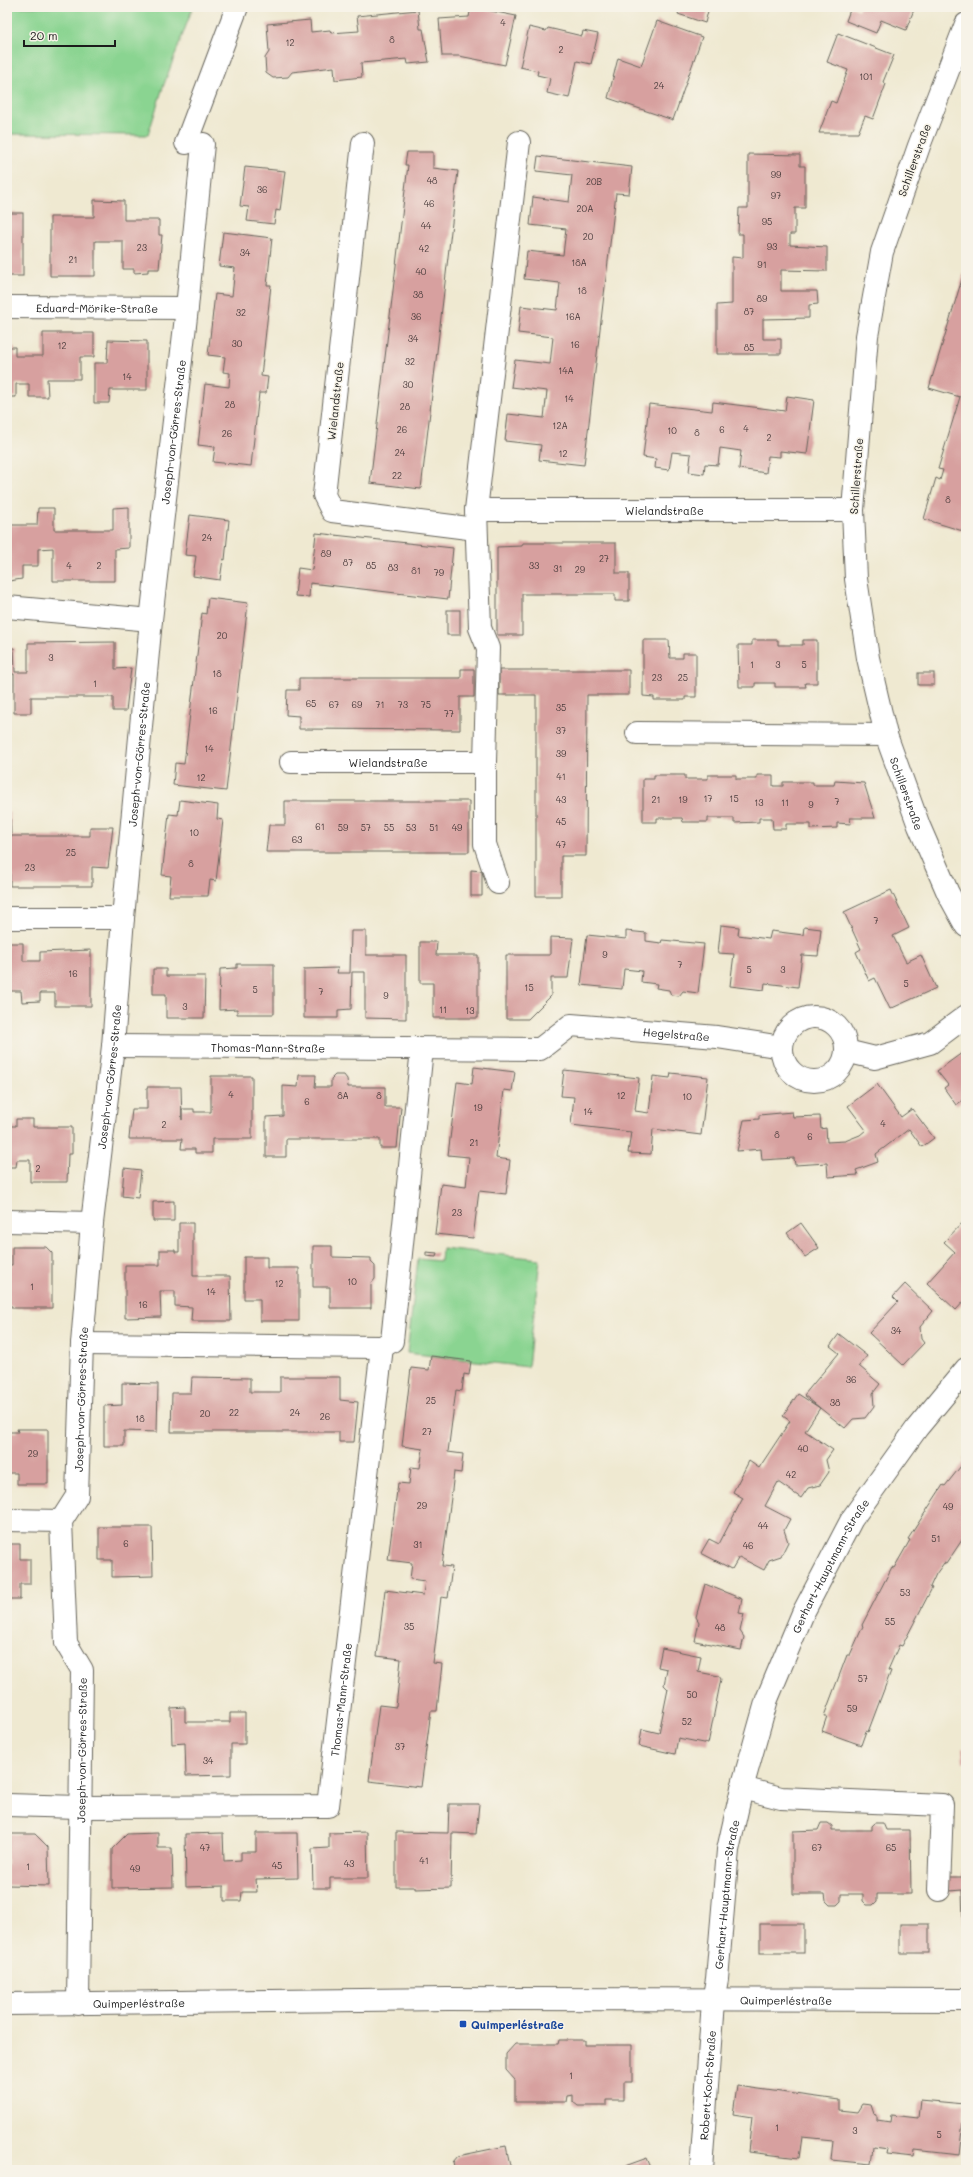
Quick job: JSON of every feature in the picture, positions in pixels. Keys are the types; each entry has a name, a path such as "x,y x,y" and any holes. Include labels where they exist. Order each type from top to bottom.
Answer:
{"street":[{"name":"Joseph-von-Görres-Straße","path":"78,2004 79,1807 82,1670 66,1642 62,1521 77,1496 82,1344 92,1223 113,1046 123,918 151,620 187,308 194,144 237,7"},
{"name":"Schillerstraße","path":"966,24 921,140 882,252 867,336 853,510 856,579 868,658 886,735 919,826 948,893 966,926"},
{"path":"498,883 485,844 485,762 488,648 480,628 476,519 520,142"},
{"name":"Wielandstraße","path":"363,143 324,495 332,512 476,519 853,510"},
{"name":"Eduard-Mörike-Straße","path":"7,307 187,308"},
{"path":"7,607 151,620"},
{"path":"637,734 886,735"},
{"name":"Wielandstraße","path":"291,762 485,762"},
{"path":"7,918 123,918"},
{"path":"846,1051 875,1058 930,1042 966,1016"},
{"path":"816,1017 832,1022 840,1030 845,1040 846,1051 844,1062 837,1072 828,1078 818,1081 806,1081 796,1076 788,1068 783,1058 782,1047 784,1036 790,1027 800,1020 816,1017"},
{"name":"Thomas-Mann-Straße","path":"113,1046 540,1049 571,1025"},
{"name":"Hegelstraße","path":"571,1025 717,1037 782,1047"},
{"name":"Thomas-Mann-Straße","path":"79,1807 328,1806 382,1347 392,1340 422,1049"},
{"path":"7,1221 92,1223"},
{"path":"82,1344 382,1347"},
{"name":"Gerhart-Hauptmann-Straße","path":"713,2001 717,1979 728,1850 742,1788 767,1699 803,1613 852,1519 917,1428 966,1369"},
{"path":"7,1520 62,1521"},
{"path":"742,1788 781,1798 942,1805 939,1890"},
{"path":"7,1805 79,1807"},
{"name":"Quimperléstraße","path":"7,2004 448,1999 713,2001 966,2000"},
{"name":"Robert-Koch-Straße","path":"701,2170 713,2001"}],"green space":[{"path":"7,7 193,7 163,87 148,135 7,134"},
{"path":"442,1248 540,1259 528,1367 407,1353 418,1259 441,1261"}],"building":[{"path":"471,7 516,16 505,65 459,56 442,56 439,19 469,17"},
{"path":"680,7 709,7 705,23 678,14"},
{"path":"851,7 859,10 861,7 915,7 906,30 881,20 876,33 846,21"},
{"path":"418,10 420,29 423,29 429,62 408,64 407,59 361,63 362,77 335,80 334,67 292,72 288,77 273,78 266,73 265,58 269,52 267,24 310,20 311,32 330,30 331,33 359,31 357,16"},
{"path":"657,21 702,37 673,120 608,98 618,58 641,66"},
{"path":"529,27 546,31 548,28 582,36 583,31 598,34 591,64 577,61 569,98 547,93 550,78 537,75 538,71 520,67"},
{"path":"838,33 894,55 883,82 886,84 873,119 865,116 858,133 819,133 831,101 836,103 848,70 827,62"},
{"path":"407,152 433,152 433,168 458,171 421,489 370,483 408,165 405,165"},
{"path":"748,154 800,155 800,166 805,166 805,208 795,208 795,234 790,234 790,245 827,247 827,271 781,270 781,291 817,291 818,304 809,305 809,318 763,319 763,339 781,339 781,354 717,354 717,305 732,304 732,257 743,258 743,234 738,234 739,208 748,208"},
{"path":"538,156 632,167 629,194 616,193 584,465 539,460 541,445 505,441 508,414 544,418 547,391 511,387 515,360 550,364 553,337 518,333 521,306 557,310 560,283 524,279 527,251 563,255 566,229 530,225 533,197 569,202 572,175 536,171"},
{"path":"245,167 285,171 280,211 276,210 274,224 247,221 249,207 240,206"},
{"path":"94,200 124,201 124,220 159,220 159,235 162,235 159,269 148,269 148,272 134,273 134,269 123,269 123,241 95,241 95,276 50,276 50,217 94,217"},
{"path":"7,213 23,213 23,276 7,276"},
{"path":"223,232 272,238 267,285 271,285 261,376 268,377 266,393 259,393 251,466 213,462 215,447 198,445 205,384 229,387 230,373 223,372 225,357 208,355 215,294 232,296 235,268 219,266"},
{"path":"966,266 966,532 924,519 936,478 940,480 943,470 938,469 960,397 929,388"},
{"path":"43,333 94,333 94,357 80,357 80,379 47,379 48,397 29,397 29,384 16,384 16,397 7,397 7,347 15,347 15,356 43,356"},
{"path":"108,340 147,341 147,390 110,390 109,403 94,403 94,363 107,363"},
{"path":"787,396 814,400 807,454 780,451 780,457 768,456 766,473 739,469 741,451 720,448 718,465 705,464 704,474 689,472 691,454 672,452 669,470 655,468 656,459 643,457 649,404 712,411 713,402 785,411"},
{"path":"129,507 129,548 115,549 115,581 53,581 53,548 38,549 38,566 22,566 22,579 9,581 7,579 7,525 37,525 38,508 54,508 54,530 113,530 113,508"},
{"path":"190,515 229,520 225,560 223,559 220,580 193,576 196,556 185,555"},
{"path":"316,533 453,548 448,599 310,583 309,597 295,596 298,568 312,570"},
{"path":"523,543 616,543 616,573 629,573 629,601 615,601 615,594 522,594 522,635 497,635 497,547 522,546"},
{"path":"208,598 248,603 226,791 173,785 175,763 184,764 202,613 206,614"},
{"path":"447,610 460,610 460,635 447,635"},
{"path":"643,640 669,640 670,658 683,658 683,653 696,653 696,697 685,697 685,700 654,700 654,697 643,696"},
{"path":"752,640 778,640 778,645 803,645 803,640 817,640 817,683 805,683 806,687 775,687 775,683 755,683 755,687 739,687 738,645 752,645"},
{"path":"115,642 115,669 131,668 126,711 113,711 113,697 31,697 31,713 14,713 14,674 7,674 7,648 14,648 15,672 28,672 28,643"},
{"path":"461,669 474,669 474,697 460,697 460,730 299,729 299,716 286,715 287,690 299,690 299,678 461,678"},
{"path":"499,670 629,670 629,695 587,695 586,856 561,856 561,896 536,896 536,695 499,695"},
{"path":"918,673 934,673 934,685 918,685"},
{"path":"654,775 685,775 685,779 708,779 708,775 736,775 736,779 757,779 757,775 773,775 773,786 783,786 783,782 813,782 813,785 834,785 835,781 864,783 875,818 850,818 851,824 837,823 837,828 811,829 811,824 786,824 786,829 773,829 772,818 759,818 759,822 734,823 734,818 708,818 708,822 683,822 682,818 657,818 657,822 643,822 643,779 654,779"},
{"path":"180,800 218,805 217,819 223,820 216,881 210,880 208,896 169,896 171,876 162,875 169,814 178,815"},
{"path":"285,801 469,801 469,852 266,852 269,825 285,825"},
{"path":"7,812 10,812 11,836 90,836 90,827 113,827 108,868 92,867 92,886 10,886 10,848 7,848"},
{"path":"471,870 482,871 482,896 471,896"},
{"path":"891,890 909,928 893,936 906,962 921,955 936,988 890,1009 875,978 869,981 856,952 861,949 844,912"},
{"path":"721,925 739,927 738,935 769,939 771,931 803,935 804,927 821,929 818,956 802,955 798,987 765,983 764,990 730,986 734,954 718,953"},
{"path":"351,931 366,931 366,955 406,955 406,1019 365,1018 365,972 352,972 351,1009 338,1010 338,1018 304,1018 304,969 338,968 337,973 350,973"},
{"path":"626,931 646,933 646,941 661,943 662,940 704,944 698,993 683,991 679,996 671,995 669,990 656,988 657,984 641,982 642,971 624,969 622,989 581,985 587,935 626,939"},
{"path":"550,937 573,938 568,978 551,978 551,996 528,1019 506,1019 506,955 550,955"},
{"path":"420,942 437,942 436,955 478,955 478,1018 433,1018 433,983 420,983"},
{"path":"7,943 23,943 23,961 40,961 40,952 91,950 91,1006 55,1006 55,993 40,993 40,1001 22,1002 21,991 7,991"},
{"path":"237,964 274,964 274,1014 237,1014 237,1009 219,1010 220,969 237,968"},
{"path":"153,969 166,969 166,976 205,976 204,1018 166,1018 166,994 153,994"},
{"path":"966,1050 966,1098 956,1105 944,1088 948,1085 937,1071"},
{"path":"474,1067 515,1072 512,1091 504,1090 496,1158 510,1160 506,1194 479,1191 473,1238 435,1234 441,1184 466,1187 469,1157 448,1155 457,1082 472,1084"},
{"path":"564,1070 639,1078 635,1111 649,1113 653,1076 670,1078 671,1073 708,1077 701,1135 653,1129 651,1154 628,1153 631,1132 571,1125 574,1097 561,1096"},
{"path":"299,1075 316,1075 315,1087 331,1087 331,1079 335,1075 344,1075 347,1079 348,1087 385,1087 385,1107 401,1107 397,1148 380,1148 380,1139 286,1139 286,1157 266,1157 266,1117 283,1116 283,1086 298,1087"},
{"path":"211,1076 252,1076 252,1139 212,1139 212,1153 195,1153 195,1149 181,1149 182,1139 129,1139 132,1109 147,1109 147,1087 181,1087 182,1120 182,1109 194,1109 194,1112 211,1112"},
{"path":"877,1084 901,1117 912,1109 934,1138 922,1147 909,1129 876,1154 878,1162 856,1170 858,1175 828,1177 827,1163 795,1165 794,1158 762,1160 761,1149 737,1151 744,1120 759,1119 759,1115 792,1112 793,1117 820,1116 821,1129 826,1128 827,1142 845,1141 860,1135 866,1130 848,1106"},
{"path":"16,1119 33,1119 33,1127 72,1127 72,1154 68,1154 67,1182 30,1182 30,1160 17,1160 16,1167 7,1167 7,1126 16,1126"},
{"path":"124,1168 141,1170 138,1198 122,1196"},
{"path":"174,1201 174,1221 153,1221 153,1202"},
{"path":"966,1219 966,1299 956,1310 927,1283 955,1252 944,1242"},
{"path":"179,1223 193,1223 193,1276 230,1276 231,1321 191,1321 192,1307 175,1306 175,1291 160,1291 161,1317 125,1318 125,1265 160,1265 160,1250 175,1250 175,1252 179,1252"},
{"path":"801,1223 819,1248 805,1257 787,1233"},
{"path":"313,1246 332,1246 332,1257 371,1258 371,1262 375,1266 375,1279 371,1284 371,1308 330,1308 330,1287 313,1287"},
{"path":"12,1247 46,1247 52,1253 52,1308 12,1308 12,1306 7,1306 7,1265 12,1265"},
{"path":"426,1252 437,1253 436,1257 426,1256"},
{"path":"244,1257 267,1257 267,1268 299,1268 299,1321 260,1321 260,1299 244,1299"},
{"path":"905,1284 933,1311 920,1327 921,1339 924,1343 903,1365 869,1333 898,1302 893,1297"},
{"path":"839,1334 867,1356 859,1366 880,1384 873,1393 874,1406 865,1418 853,1419 845,1428 804,1395 839,1353 830,1346"},
{"path":"431,1356 471,1361 469,1375 464,1374 462,1391 456,1390 448,1452 463,1454 461,1473 454,1472 442,1566 452,1567 448,1598 441,1597 433,1663 442,1664 437,1711 431,1711 421,1787 369,1781 379,1705 396,1707 401,1659 377,1656 385,1590 423,1595 425,1581 410,1579 412,1563 388,1560 398,1483 409,1484 411,1467 420,1468 423,1449 402,1446 411,1368 429,1370"},
{"path":"192,1377 250,1378 250,1392 280,1392 280,1377 340,1377 340,1400 358,1402 354,1442 339,1442 339,1432 171,1432 172,1393 191,1393"},
{"path":"122,1383 158,1384 157,1432 124,1431 124,1446 104,1446 104,1406 122,1405"},
{"path":"798,1394 820,1408 805,1431 833,1450 826,1460 829,1472 820,1485 808,1488 801,1498 778,1482 765,1506 790,1519 784,1530 788,1542 781,1556 769,1560 764,1570 739,1557 732,1569 701,1553 709,1539 719,1544 743,1498 733,1492 749,1461 759,1468 790,1421 783,1416"},
{"path":"17,1429 48,1429 48,1484 17,1484 17,1473 7,1473 7,1432 18,1432"},
{"path":"966,1455 966,1534 946,1564 944,1563 936,1574 930,1587 932,1588 902,1646 899,1645 888,1670 891,1671 868,1732 866,1731 861,1745 822,1731 827,1716 824,1716 847,1655 850,1655 863,1626 862,1625 892,1567 894,1568 910,1540 908,1539 943,1485 945,1486 965,1461 963,1459"},
{"path":"99,1527 152,1527 153,1576 112,1577 112,1560 99,1560"},
{"path":"7,1544 20,1544 20,1559 30,1559 30,1584 20,1584 20,1599 7,1599"},
{"path":"705,1584 742,1599 739,1613 744,1614 740,1631 744,1637 741,1650 695,1641 699,1622 696,1617"},
{"path":"662,1648 701,1656 698,1672 719,1676 721,1679 708,1744 678,1738 675,1754 639,1746 642,1729 659,1733 668,1689 664,1685 667,1669 658,1667"},
{"path":"185,1707 185,1722 230,1722 230,1713 245,1713 245,1744 231,1744 231,1775 186,1776 185,1743 172,1744 171,1708"},
{"path":"962,1748 966,1748 966,1762 963,1762"},
{"path":"449,1804 479,1804 476,1834 452,1833 451,1888 415,1889 415,1887 396,1887 396,1832 448,1833"},
{"path":"821,1823 828,1823 832,1826 832,1830 872,1830 872,1826 875,1823 883,1823 886,1830 910,1830 911,1894 877,1894 877,1901 873,1905 867,1905 863,1901 863,1894 841,1894 841,1901 837,1905 830,1905 826,1901 825,1894 793,1894 793,1831 818,1830"},
{"path":"367,1832 368,1878 330,1878 330,1888 313,1888 312,1849 329,1848 329,1833"},
{"path":"158,1833 158,1848 172,1848 173,1887 112,1888 112,1849 127,1834"},
{"path":"223,1833 224,1861 241,1860 241,1852 256,1852 256,1833 297,1833 298,1878 256,1879 257,1892 242,1892 241,1901 224,1901 224,1886 186,1887 185,1834"},
{"path":"7,1834 35,1834 48,1847 49,1886 7,1885"},
{"path":"963,1844 966,1844 966,1924 963,1924 962,1890 949,1891 949,1877 962,1877"},
{"path":"760,1924 804,1924 804,1953 760,1953"},
{"path":"900,1924 929,1924 929,1953 900,1953"},
{"path":"559,2040 585,2040 585,2045 632,2045 632,2082 624,2082 624,2100 606,2100 606,2106 578,2106 573,2102 573,2095 567,2096 566,2102 515,2102 515,2080 506,2070 506,2054 515,2044 558,2044"},
{"path":"737,2086 839,2100 839,2110 857,2112 862,2104 871,2105 874,2114 877,2115 877,2120 890,2122 891,2115 918,2118 920,2100 965,2104 959,2155 914,2150 913,2157 886,2154 887,2149 873,2147 871,2164 831,2160 833,2140 802,2137 799,2158 748,2152 752,2117 733,2114"},
{"path":"506,2146 511,2170 455,2170 453,2162 458,2156"},
{"path":"647,2158 652,2170 614,2170"}],"place":[{"name":"Quimperléstraße","path":"463,2024"}]}
